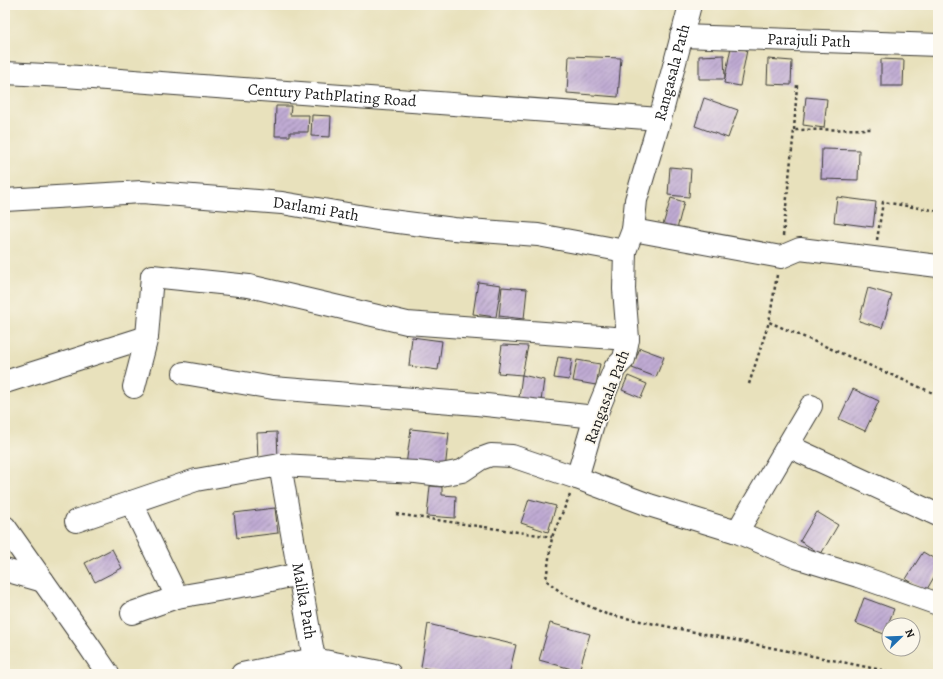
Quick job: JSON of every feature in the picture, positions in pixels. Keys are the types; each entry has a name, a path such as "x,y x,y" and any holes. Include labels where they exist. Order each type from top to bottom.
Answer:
{"street":[{"name":"Rangasala Path","path":"577,478 596,417 615,368 624,359 628,339 624,289 625,251 633,230 636,200 660,119 690,5"},
{"name":"Parajuli Path","path":"681,36 938,45"},
{"name":"Century PathPlating Road","path":"5,73 66,76 660,119"},
{"name":"Darlami Path","path":"5,200 142,192 282,203 384,220 454,229 538,235 625,251"},
{"path":"633,230 781,257 800,249 938,266"},
{"path":"134,387 147,337 152,276 249,286 407,323 628,339"},
{"path":"5,382 147,337"},
{"path":"184,373 273,388 477,404 596,417"},
{"path":"737,532 811,406"},
{"path":"788,446 938,515"},
{"path":"76,521 196,480 280,465 416,472 441,475 462,471 480,459 491,455 512,456 649,505 737,532 796,557 935,597"},
{"name":"Malika Path","path":"280,465 314,659 390,674"},
{"path":"131,502 177,597"},
{"path":"5,527 108,674"},
{"path":"5,570 43,581"},
{"path":"132,612 177,597 253,584 299,574"},
{"path":"242,674 314,659"}],"path":[{"path":"749,384 769,322 781,257 797,85"},
{"path":"794,130 873,129"},
{"path":"874,258 883,202 938,211"},
{"path":"769,322 938,395"},
{"path":"577,478 552,537 546,580 563,594 606,614 901,674"},
{"path":"396,514 552,537"}],"building":[{"path":"731,47 747,50 740,86 724,83"},
{"path":"724,55 725,79 699,79 699,56"},
{"path":"569,56 621,58 618,97 567,93"},
{"path":"768,59 792,61 791,85 767,84"},
{"path":"881,59 904,60 903,86 881,86"},
{"path":"806,97 827,99 824,128 803,125"},
{"path":"704,98 738,110 728,138 695,126"},
{"path":"276,106 291,106 290,115 309,115 308,132 290,132 290,136 275,136"},
{"path":"312,115 331,116 330,137 311,136"},
{"path":"822,149 859,150 858,180 821,179"},
{"path":"670,167 691,169 689,197 668,195"},
{"path":"837,197 876,202 873,227 834,222"},
{"path":"671,198 684,202 677,229 663,225"},
{"path":"478,282 501,285 496,317 473,314"},
{"path":"502,287 527,289 524,319 499,316"},
{"path":"868,288 892,295 882,328 859,321"},
{"path":"412,337 442,341 438,370 409,366"},
{"path":"502,345 528,346 522,375 498,373"},
{"path":"640,348 664,357 656,377 632,368"},
{"path":"558,357 572,359 569,380 554,378"},
{"path":"577,360 600,364 596,385 573,381"},
{"path":"522,375 544,380 540,408 518,405"},
{"path":"628,376 647,384 641,398 622,390"},
{"path":"853,389 879,401 865,431 839,419"},
{"path":"411,429 449,433 445,470 406,465"},
{"path":"277,432 278,460 258,461 257,433"},
{"path":"430,486 442,487 442,495 456,496 455,518 427,516"},
{"path":"529,499 556,506 548,532 521,523"},
{"path":"275,508 278,533 237,538 234,513"},
{"path":"817,512 838,525 821,554 800,541"},
{"path":"112,549 122,568 95,582 85,563"},
{"path":"923,552 938,561 938,570 926,591 906,579"},
{"path":"864,598 894,609 891,617 881,617 881,633 855,623"},
{"path":"550,623 590,634 579,671 539,660"},
{"path":"428,624 516,645 509,674 446,674 421,667"}]}
